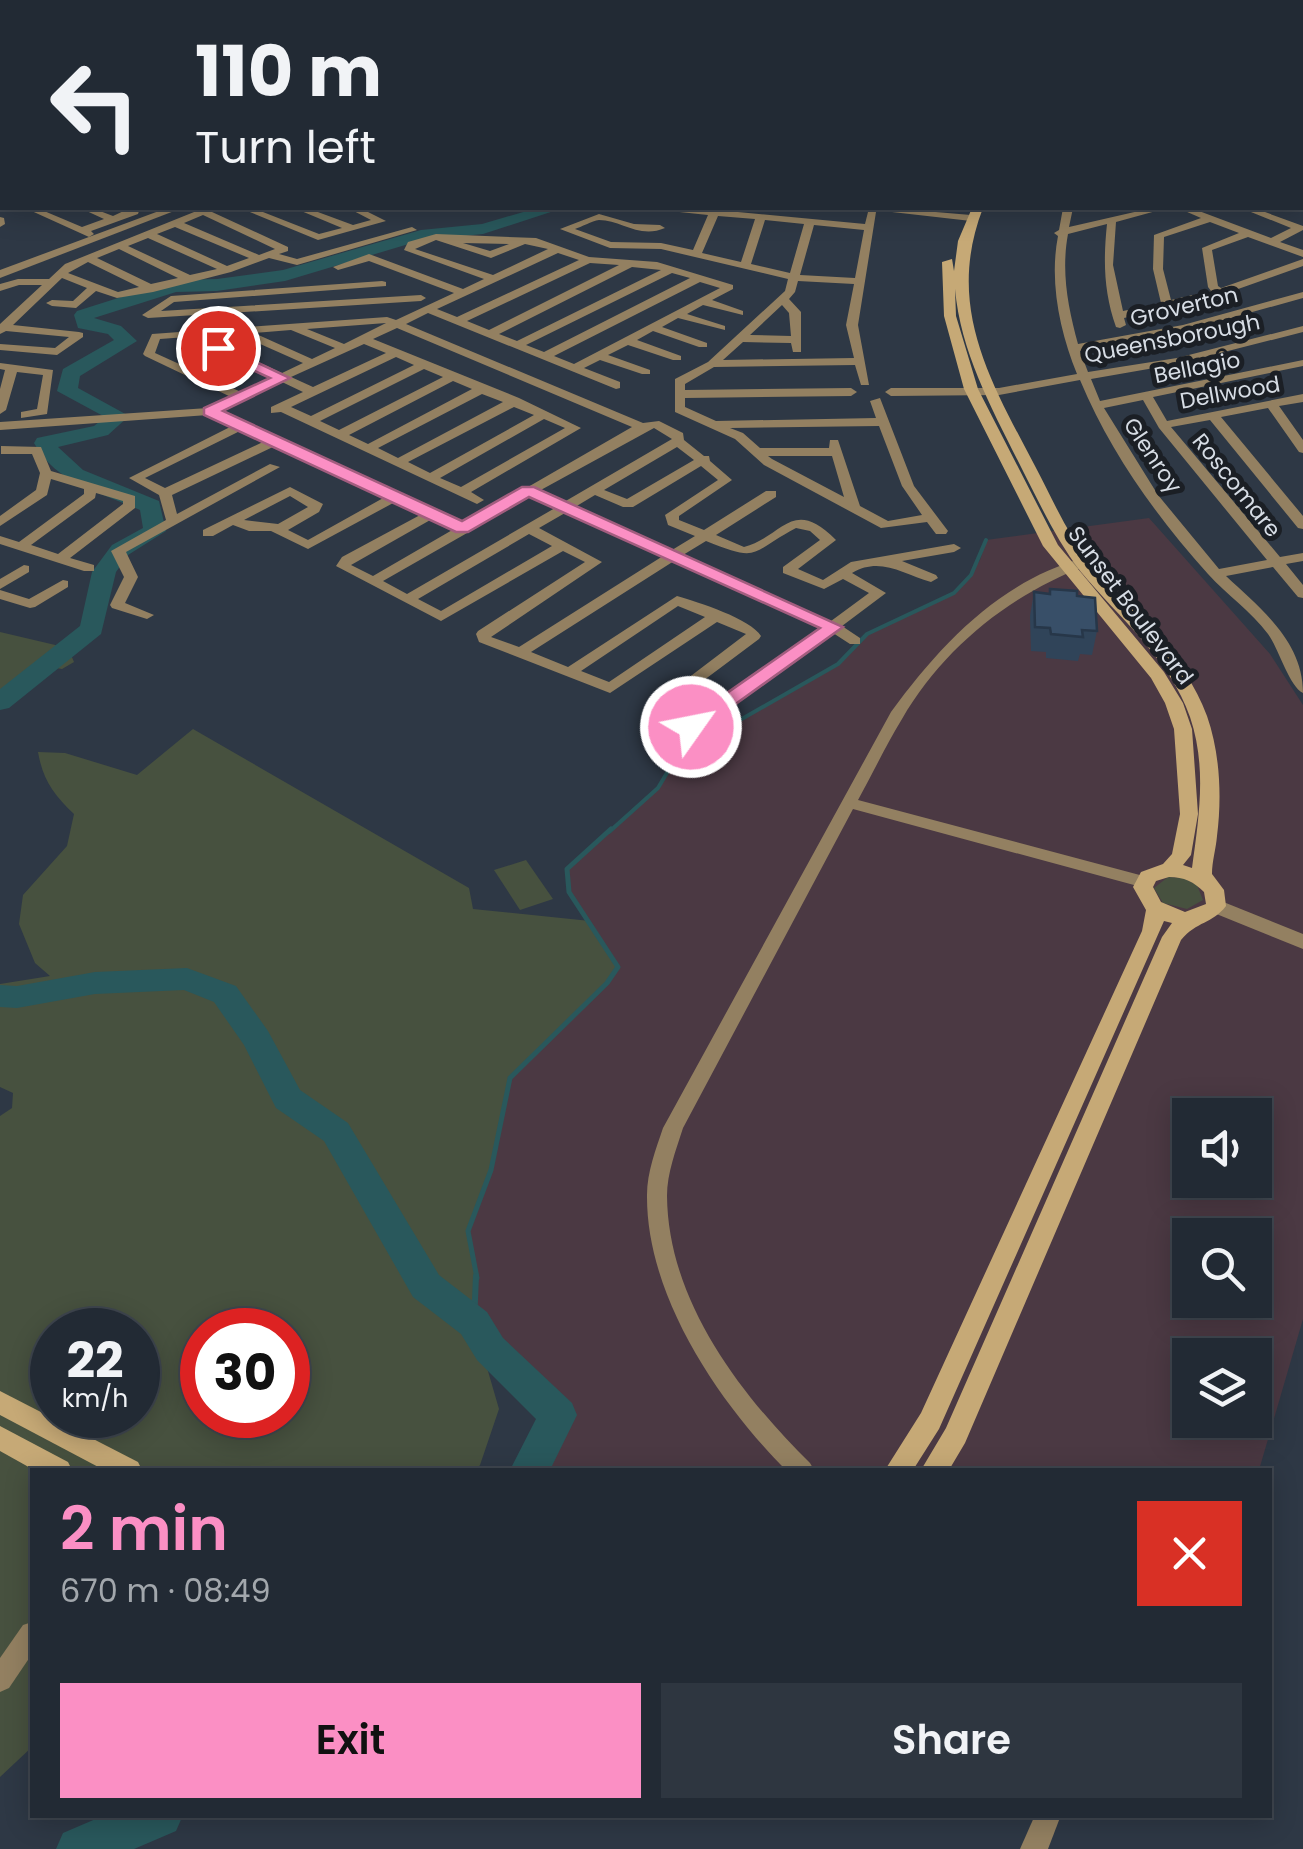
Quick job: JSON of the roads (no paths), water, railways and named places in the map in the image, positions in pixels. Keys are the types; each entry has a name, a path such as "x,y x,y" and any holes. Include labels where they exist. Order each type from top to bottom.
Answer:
{"main road":[{"name":"Sunset Boulevard","path":"968,212 962,263 964,316 982,388 1052,546 1075,564 1176,674 1192,701 1202,730 1208,787 1208,841 1200,869 1204,880"},
{"name":"Sunset Boulevard","path":"1075,564 1158,676 1179,716 1190,814 1181,855 1170,870"},
{"path":"1170,870 1204,880 1217,895 1216,906 1205,916 1186,918 1156,908 1146,898 1144,882 1154,874 1170,870"},
{"path":"899,1468 930,1421 1152,931 1156,908"},
{"path":"935,1468 956,1435 1172,937 1186,918"},
{"path":"0,1402 125,1468"},
{"path":"0,1438 55,1468"}],"street":[{"path":"35,210 85,232 134,210"},
{"path":"90,210 114,220"},
{"path":"0,274 171,210"},
{"path":"0,288 56,278 117,296 227,270 285,246 209,210 88,258 56,278 1,328"},
{"path":"250,210 318,237 380,221 359,210"},
{"path":"304,210 377,240"},
{"path":"370,214 381,210"},
{"path":"650,246 669,210"},
{"path":"692,210 867,227"},
{"path":"864,210 872,214 885,210"},
{"path":"930,210 968,212"},
{"name":"Glenroy","path":"1067,210 1056,255 1058,286 1072,349 1083,376 1144,482 1216,574 1275,633 1303,688"},
{"path":"1060,233 1155,210"},
{"path":"1189,210 1274,241 1303,258"},
{"path":"1251,210 1300,228 1274,241"},
{"path":"696,254 714,212"},
{"path":"866,382 852,325 872,214"},
{"path":"660,228 633,227 599,217 565,229 610,244 696,254 796,278 858,281"},
{"path":"745,266 761,217"},
{"path":"1167,306 1158,269 1159,235 1212,218"},
{"path":"810,222 796,278 783,299 712,364 679,382 678,408 739,436 757,452 886,526 932,517"},
{"path":"176,223 265,257 297,262 412,230"},
{"path":"1112,223 1108,265 1116,316 1125,340"},
{"path":"1220,292 1213,288 1208,248 1250,232"},
{"path":"148,234 227,270"},
{"path":"494,280 408,247 431,238 525,240 588,260 671,269 728,287 576,368"},
{"path":"118,245 190,279"},
{"path":"2,424 210,411 557,249"},
{"path":"465,293 370,257 337,267 421,298 458,321 616,385"},
{"path":"88,258 153,289"},
{"path":"1116,316 1220,292 1303,258"},
{"path":"458,321 588,260"},
{"path":"489,334 630,264"},
{"path":"518,345 671,269"},
{"path":"545,356 701,277"},
{"path":"0,302 26,282"},
{"path":"382,284 171,300 148,315 421,298"},
{"path":"52,304 76,305 93,288"},
{"path":"259,328 260,293"},
{"name":"Groverton","path":"1072,349 1237,316 1303,295"},
{"path":"740,338 796,345 795,312 783,299"},
{"path":"706,302 738,313"},
{"path":"680,315 721,328"},
{"path":"48,332 61,316"},
{"path":"242,397 149,354 156,336 378,320 400,324 642,427"},
{"path":"292,326 346,349"},
{"path":"0,346 58,352 80,337 1,328"},
{"path":"656,328 702,345"},
{"name":"Queensborough","path":"892,392 1041,388 1048,382 1206,354 1303,329"},
{"path":"238,330 314,364"},
{"path":"186,334 313,392"},
{"path":"365,340 575,428 462,492"},
{"path":"629,341 677,358"},
{"path":"397,352 278,408 477,500"},
{"path":"600,356 646,372"},
{"path":"712,364 860,361"},
{"path":"311,421 424,364"},
{"name":"Bellagio","path":"1099,405 1303,364"},
{"path":"0,522 42,492 46,473 36,450 0,453 2,424 6,367 49,372 44,411 2,424"},
{"path":"340,435 454,376"},
{"path":"680,394 851,392 863,400 876,401 886,399 892,392 883,384 866,382 856,385 851,392"},
{"path":"368,448 484,388"},
{"name":"Roscomare","path":"1147,397 1163,424 1303,594"},
{"name":"Dellwood","path":"1163,424 1273,407 1303,398"},
{"path":"876,401 908,486 941,532"},
{"path":"399,462 515,402"},
{"path":"1273,407 1303,449"},
{"path":"210,411 462,528"},
{"path":"432,477 546,414"},
{"path":"1214,416 1303,525"},
{"path":"713,424 884,422"},
{"path":"374,581 642,427 654,424 678,436 678,441 705,459 726,480 670,518 748,551 795,522 805,521 829,540 788,570 824,585 856,565 954,548"},
{"path":"172,519 165,494 135,478 243,425"},
{"path":"165,494 277,440"},
{"path":"406,600 678,441"},
{"path":"757,452 834,446 854,509"},
{"path":"593,490 628,504 705,459"},
{"path":"147,615 117,606 131,580 117,553 172,519 267,471 290,491 317,506 278,530"},
{"path":"46,473 130,499 130,505 60,558"},
{"path":"22,546 90,495 90,487"},
{"path":"208,533 290,491"},
{"path":"528,491 834,627 855,640"},
{"path":"518,654 771,494"},
{"path":"232,520 278,530 308,545 394,497"},
{"path":"432,514 343,563 441,617 563,544"},
{"path":"528,528 595,562 482,636 518,654 614,687 718,616"},
{"path":"0,540 88,568"},
{"path":"1216,574 1303,557"},
{"path":"884,559 931,578"},
{"path":"800,1468 776,1447 728,1386 688,1316 666,1262 658,1196 660,1173 673,1128 896,715 947,649 991,607 1037,579 1075,564"},
{"path":"0,585 24,569"},
{"path":"570,672 677,600 751,631 754,636 658,708 691,727 879,593 843,574"},
{"path":"0,594 30,604 63,584"},
{"path":"850,802 1144,882"},
{"path":"1216,906 1303,942"},
{"path":"0,1679 30,1637"},
{"path":"1034,1849 1047,1818"}],"waterway":[{"path":"0,702 92,629 104,572 120,550 155,531 151,506 62,466 45,443 101,431 119,416 67,391 70,373 127,341 114,330 85,324 84,315 175,286 217,285 285,275 421,235 483,229 547,210"},
{"path":"609,832 658,788 677,756 838,664 867,634 954,593 971,575 986,540"},
{"path":"477,1278 468,1231 491,1170 510,1078 607,983 618,967 569,892 567,869 611,829"},
{"path":"0,996 17,997 95,983 187,979 225,994 257,1039 288,1099 336,1132 426,1286 474,1323 490,1349 558,1415 531,1468"},
{"path":"474,1323 476,1276"},
{"path":"79,1849 153,1818"}]}
